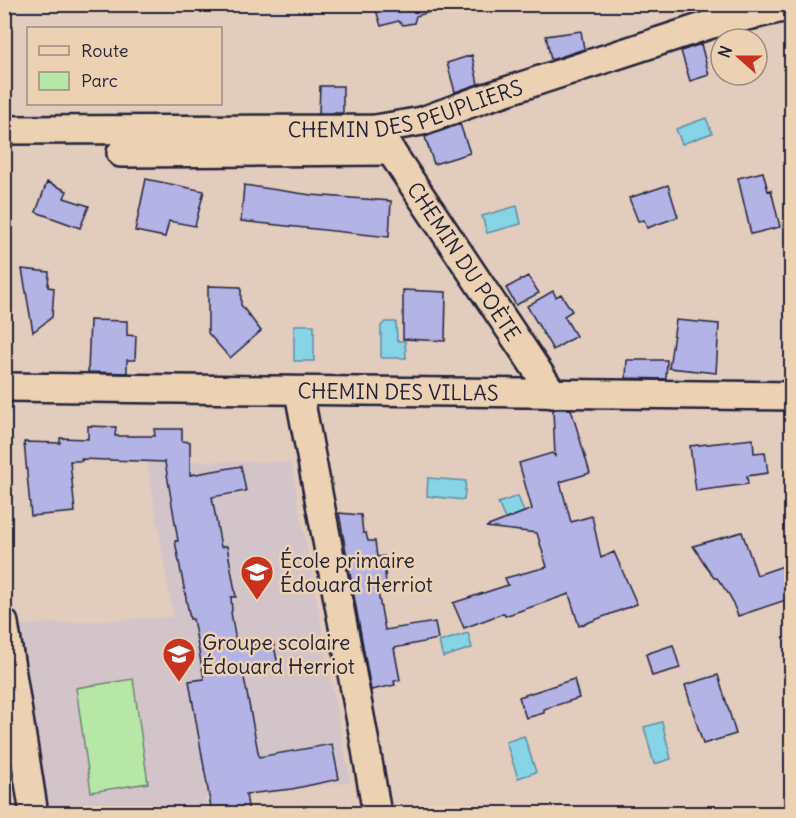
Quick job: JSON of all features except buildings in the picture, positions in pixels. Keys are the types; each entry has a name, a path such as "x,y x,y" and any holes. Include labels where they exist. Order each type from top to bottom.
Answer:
{"street":[{"name":"CHEMIN DES PEUPLIERS","path":"4,129 376,129 422,121 497,94 712,24 792,6"},
{"name":"CHEMIN DU POÈTE","path":"376,129 553,394"},
{"path":"121,153 391,151"},
{"name":"CHEMIN DES VILLAS","path":"4,387 792,396"},
{"path":"299,392 377,813"},
{"path":"4,622 34,813"}],"shaded area":[{"name":"Groupe scolaire Édouard Herriot","path":"147,461 291,462 350,782 204,798 206,813 45,813 18,625 173,617"}],"green space":[{"path":"133,679 148,783 91,792 76,688"}],"water":[{"path":"706,118 712,133 682,144 676,129"},
{"path":"517,206 521,224 487,233 482,216"},
{"path":"385,322 396,322 397,341 405,341 406,358 381,358 381,326"},
{"path":"294,325 314,325 314,361 294,361"},
{"path":"428,478 466,481 464,500 427,496"},
{"path":"518,496 524,512 505,519 498,503"},
{"path":"468,633 472,648 443,657 439,642"},
{"path":"662,722 671,759 654,764 644,727"},
{"path":"524,736 536,772 518,778 506,742"}],"place":[{"name":"École primaire Édouard Herriot","path":"257,601"},
{"name":"Groupe scolaire Édouard Herriot","path":"179,683"}]}
